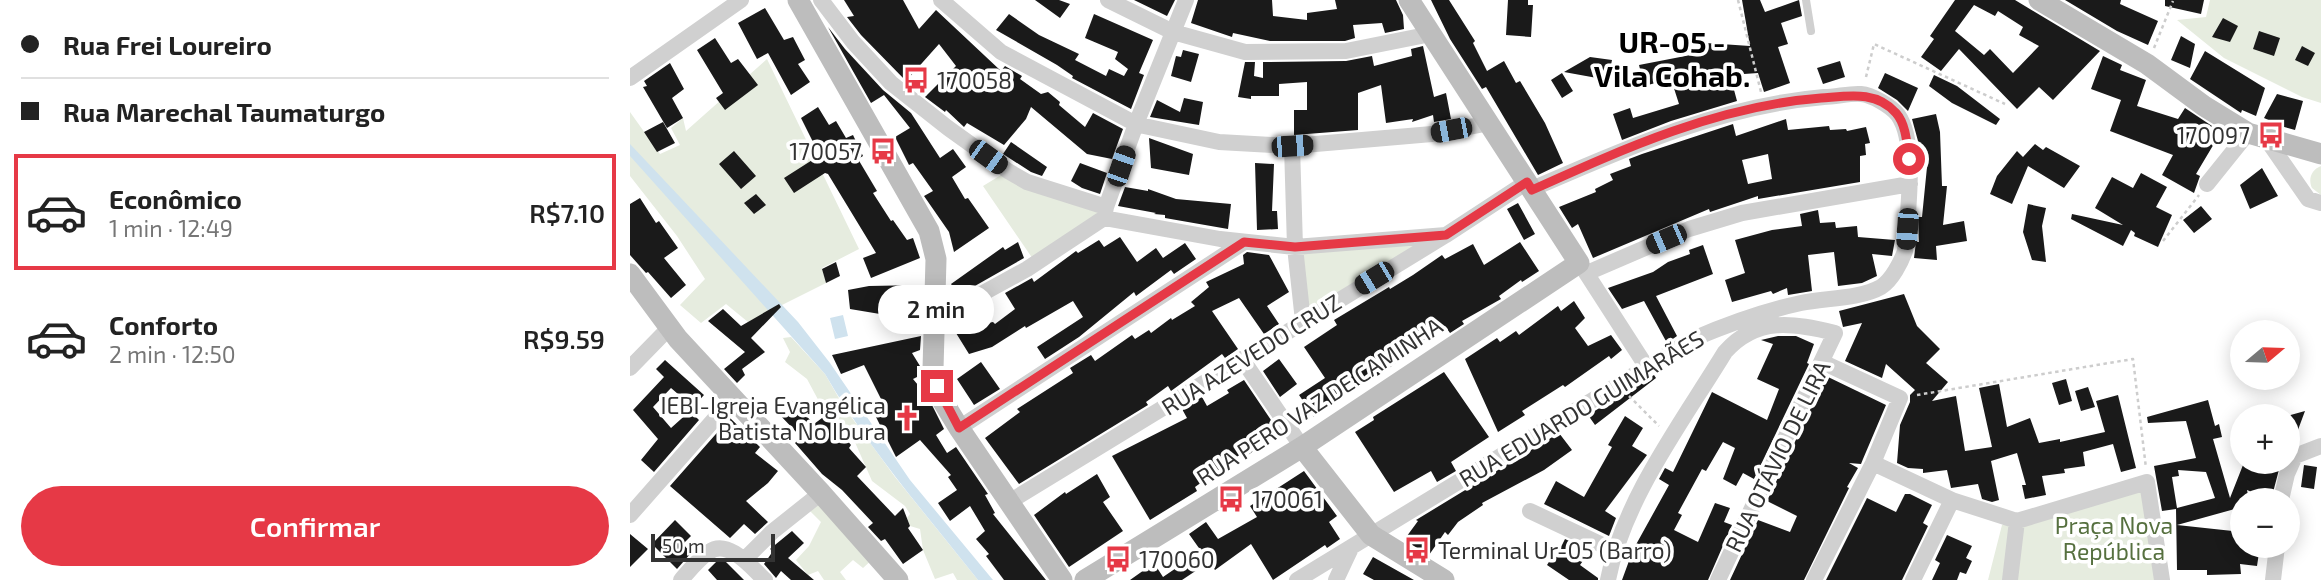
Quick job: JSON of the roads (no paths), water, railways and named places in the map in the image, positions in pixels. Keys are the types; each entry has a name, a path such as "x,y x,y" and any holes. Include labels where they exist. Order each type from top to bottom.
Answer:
{"main road":[{"path":"798,0 929,231 936,259 933,369 937,386 959,428 1062,580"},
{"path":"1409,0 1583,268"},
{"path":"2039,0 2147,64 2204,106 2257,135 2321,154"},
{"name":"RUA PERO VAZ DE CAMINHA","path":"1085,580 1302,447 1583,268"},
{"path":"630,274 669,328 898,580"},
{"path":"1302,447 1371,535 1444,580"}],"street":[{"path":"630,78 741,0"},
{"path":"821,0 853,42 891,83 948,128 1027,182 1105,213 1244,242 1295,247 1446,235"},
{"path":"941,0 1001,52 1136,124 1219,142 1292,146 1421,135 1490,123"},
{"path":"1108,0 1174,32 1245,52 1346,51 1431,34"},
{"path":"934,320 1027,269 1105,213 1136,124 1186,0"},
{"name":"RUA AZEVEDO CRUZ","path":"1009,502 1529,186 1634,144 1708,119 1764,104 1861,94 1887,105 1897,114 1905,130 1910,184"},
{"path":"2207,184 2257,135 2308,199 2321,203"},
{"path":"1292,146 1295,247 1303,321"},
{"path":"1646,366 1583,268 1689,229 1742,213 1910,184"},
{"name":"RUA EDUARDO GUIMARÃES","path":"1297,580 1693,339 1736,321 1804,303 1838,299 1884,285 1902,260 1905,251 1910,184"},
{"path":"959,428 1244,242"},
{"name":"RUA OTÁVIO DE LIRA","path":"1613,556 1629,512 1725,352 1734,342 1751,332 1779,325 1799,325 1835,333 1718,580"},
{"path":"630,368 669,328"},
{"path":"1242,359 1302,447"},
{"path":"1814,580 1873,463 1900,398 1822,362"},
{"path":"630,515 733,398"},
{"path":"2284,488 2295,456 2313,448"},
{"path":"1873,463 1952,500 2017,521 2147,482 2162,580"},
{"path":"744,560 772,531 821,493"},
{"path":"1913,580 1952,500"},
{"path":"1530,511 1613,556 1608,580"},
{"path":"2010,580 2017,521"},
{"path":"1336,580 1351,548"},
{"path":"681,580 710,551 728,550 744,560 765,580"},
{"path":"2273,580 2276,558"}],"lane":[{"path":"1806,0 1811,31"}],"water":[{"path":"630,144 798,322 830,363 910,480 993,580 978,580 878,454 825,374 630,156"},
{"path":"843,315 848,336 835,339 830,318"}],"place":[{"name":"170058","path":"916,80"},
{"name":"170097","path":"2271,135"},
{"name":"170057","path":"883,151"},
{"name":"IEBI-Igreja Evangélica Batista No Ibura","path":"907,418"},
{"name":"170061","path":"1231,499"},
{"name":"Terminal Ur-05 (Barro)","path":"1417,550"},
{"name":"170060","path":"1118,559"}],"district":[{"name":"UR-05 - Vila Cohab.","path":"1672,58"}],"park label":[{"name":"Praça Nova República","path":"2114,538"}]}
